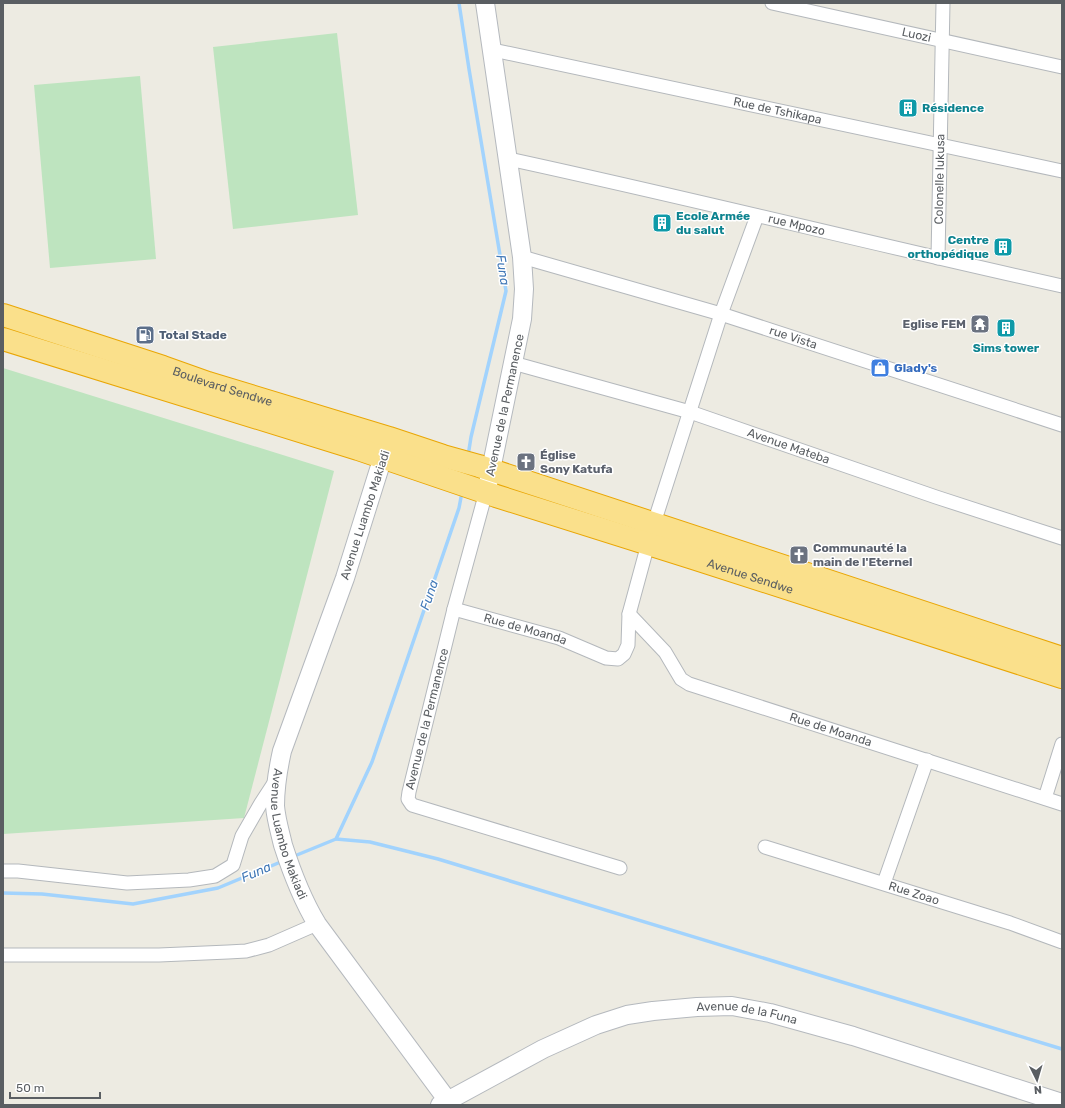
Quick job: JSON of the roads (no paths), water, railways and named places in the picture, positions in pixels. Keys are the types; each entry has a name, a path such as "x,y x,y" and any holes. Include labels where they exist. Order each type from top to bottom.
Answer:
{"highway":[{"name":"Boulevard Sendwe","path":"3,315 163,366 441,466"},
{"name":"Boulevard Sendwe","path":"3,339 386,447"},
{"name":"Avenue Sendwe","path":"441,466 482,479 654,523 1062,658"},
{"name":"Avenue Sendwe","path":"482,479 648,544 1062,677"}],"main road":[{"name":"Avenue de la Permanence","path":"482,479 513,363 522,319 524,289 522,257 485,3"},
{"name":"Avenue Luambo Makiadi","path":"386,447 345,578 282,751 276,780 275,806 280,832 292,873 307,907 317,924 446,1104"},
{"name":"Avenue de la Funa","path":"446,1104 543,1049 596,1025 627,1015 653,1011 697,1007 732,1006 770,1013 852,1036 1062,1103"}],"street":[{"name":"Luozi","path":"772,3 1062,67"},
{"name":"Colonelle lukusa","path":"938,258 943,3"},
{"name":"Rue de Tshikapa","path":"492,50 1062,171"},
{"name":"rue Mpozo","path":"508,159 646,189 1062,286"},
{"path":"654,523 721,314 757,216"},
{"name":"rue Vista","path":"522,257 721,314 1062,426"},
{"name":"Avenue Mateba","path":"513,363 690,412 1062,538"},
{"name":"Avenue de la Permanence","path":"482,479 454,609 408,799 412,805 620,868"},
{"name":"Rue de Moanda","path":"454,609 558,638 606,658 618,659 624,654 628,645 629,614 648,544"},
{"name":"Rue de Moanda","path":"629,614 665,652 681,679 689,684 1062,804"},
{"path":"1045,798 1062,744"},
{"path":"884,883 926,760"},
{"path":"3,871 18,871 127,883 189,880 214,876 233,865 242,836 276,780"},
{"name":"Rue Zoao","path":"765,847 1010,923 1062,942"},
{"path":"3,955 159,955 246,951 269,945 317,924"}],"waterway":[{"name":"Funa","path":"459,3 506,291 471,437 468,456"},
{"name":"Funa","path":"292,857 336,839 372,762 459,508 462,492"},
{"path":"336,839 370,842 438,859 1062,1049"},
{"name":"Funa","path":"3,893 42,894 133,904 218,888 283,861"}],"place":[{"name":"Résidence","path":"908,108"},
{"name":"Ecole Armée du salut","path":"662,223"},
{"name":"Centre orthopédique","path":"1003,247"},
{"name":"Eglise FEM","path":"980,324"},
{"name":"Sims tower","path":"1006,328"},
{"name":"Total Stade","path":"145,335"},
{"name":"Glady's","path":"880,368"},
{"name":"Église Sony Katufa","path":"526,462"},
{"name":"Communauté la main de l'Eternel","path":"799,555"}]}
